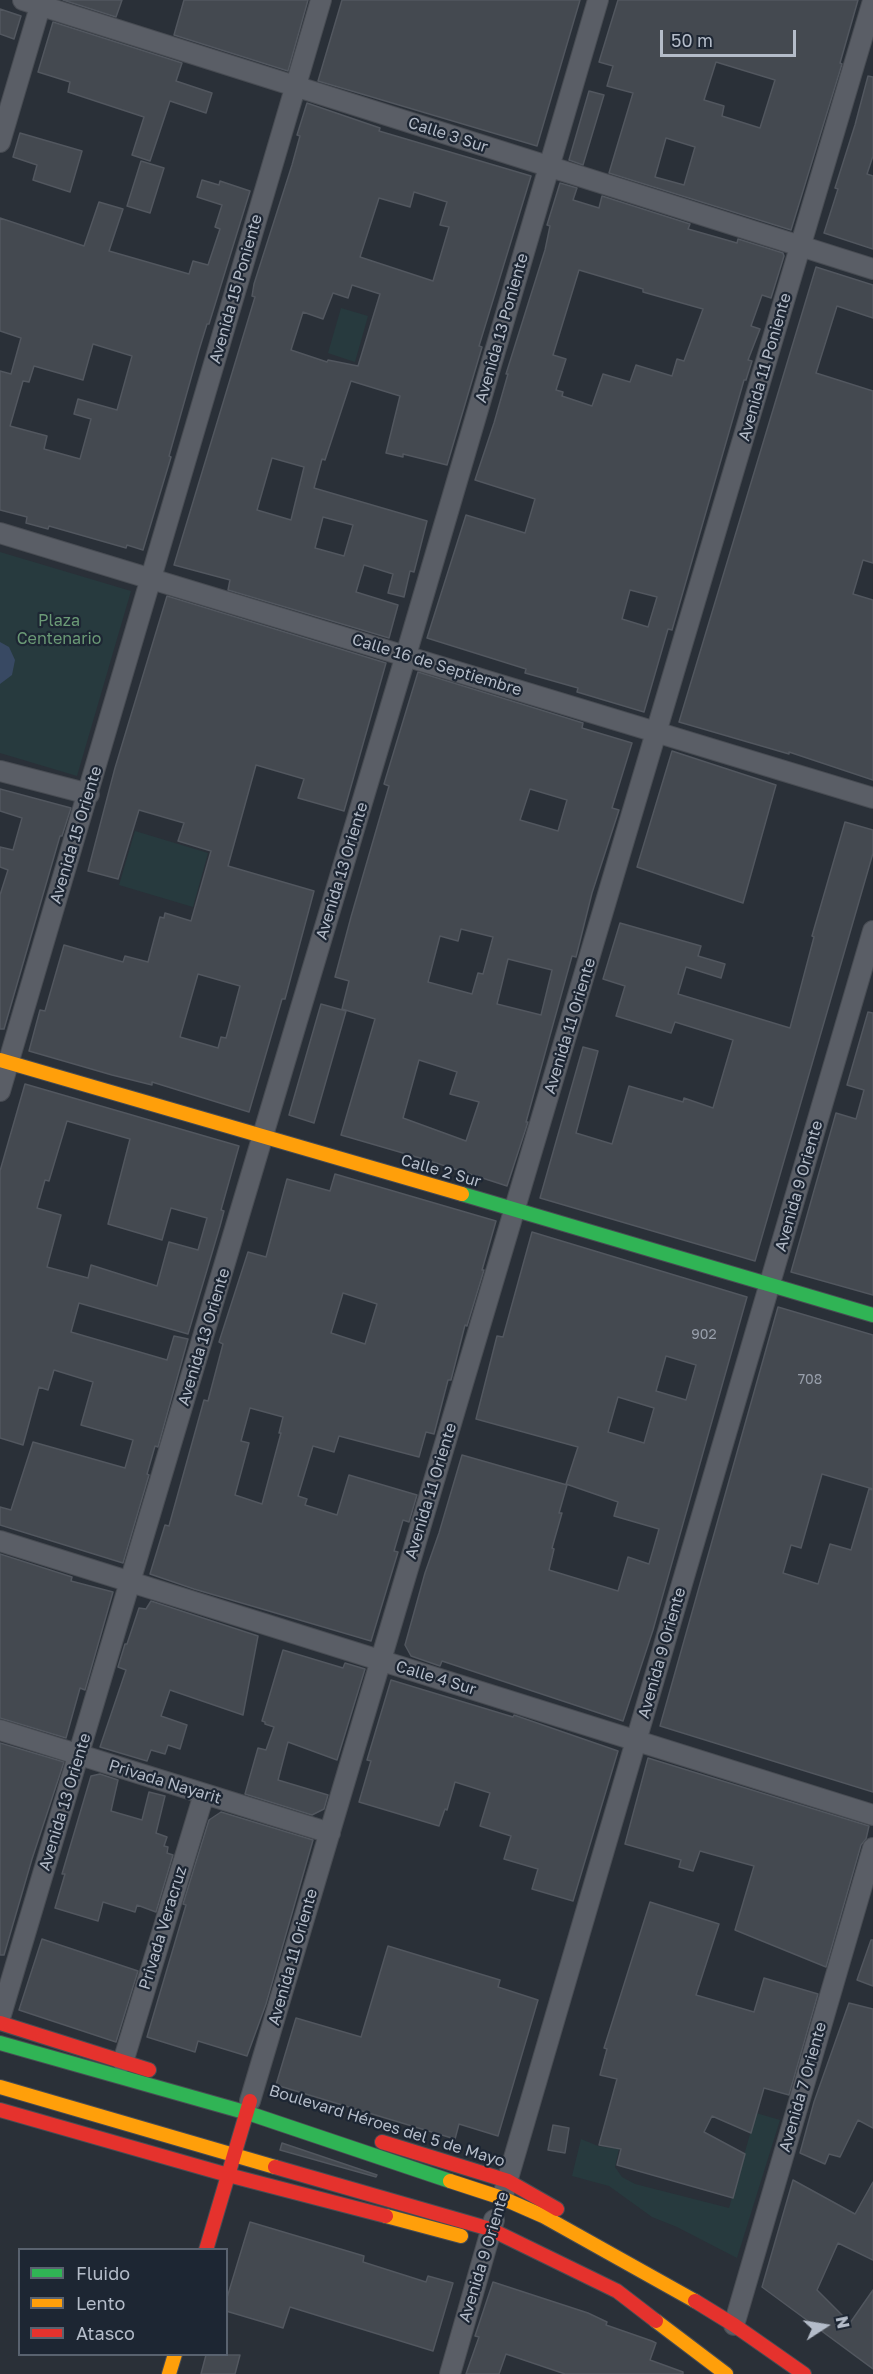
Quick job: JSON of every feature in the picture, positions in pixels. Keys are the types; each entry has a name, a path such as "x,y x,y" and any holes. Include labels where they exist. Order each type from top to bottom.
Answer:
{"street":[{"name":"Avenida 15 Poniente","path":"152,579 321,0"},
{"name":"Avenida 13 Poniente","path":"406,655 598,0"},
{"name":"Avenida 11 Poniente","path":"657,733 873,1"},
{"name":"Calle 3 Sur","path":"36,2 873,269"},
{"path":"0,142 36,2"},
{"name":"Calle 16 de Septiembre","path":"0,533 873,798"},
{"name":"Avenida 15 Oriente","path":"0,1091 4,1061 89,794 152,579"},
{"name":"Avenida 13 Oriente","path":"0,2018 406,655"},
{"name":"Avenida 11 Oriente","path":"207,2248 657,733"},
{"path":"0,771 89,794"},
{"name":"Avenida 9 Oriente","path":"450,2374 488,2236 505,2190 873,931"},
{"name":"Calle 2 Sur","path":"4,1061 771,1283 873,1315"},
{"name":"Calle 4 Sur","path":"0,1541 873,1815"},
{"name":"Privada Nayarit","path":"0,1730 330,1833"},
{"name":"Privada Veracruz","path":"123,2062 204,1794"},
{"name":"Avenida 7 Oriente","path":"734,2325 872,1857"},
{"name":"Boulevard Héroes del 5 de Mayo","path":"0,2024 171,2076 249,2107 505,2190"},
{"name":"Boulevard Héroes del 5 de Mayo","path":"0,2043 329,2126"},
{"path":"0,2087 234,2155 488,2236 617,2291 725,2374"},
{"path":"0,2110 228,2175 488,2236"},
{"name":"Boulevard Héroes del 5 de Mayo","path":"374,2140 505,2190 543,2216 656,2278 734,2325 804,2374"},
{"path":"169,2374 175,2356"}],"green space":[{"path":"341,308 368,316 355,362 328,353"},
{"name":"Plaza Centenario","path":"0,552 131,591 77,776 0,753"},
{"path":"135,831 208,853 193,907 119,885"},
{"path":"756,2113 780,2120 737,2258 677,2227 652,2217 609,2186 572,2176 581,2139 598,2146 619,2149 615,2167 622,2177 635,2184 729,2208"}],"water":[{"path":"0,642 9,647 15,660 12,675 0,684"}],"building":[{"path":"63,0 122,0 116,17"},
{"path":"184,0 308,0 288,71 174,35"},
{"path":"342,0 580,0 537,146 318,81"},
{"path":"618,0 858,0 840,63 842,64 791,230 609,173 633,93 607,86 613,66 599,62","holes":["716,62 775,80 760,128 722,116 724,106 704,100","666,138 695,147 684,185 655,177"]},
{"path":"0,9 21,16 14,39 0,34"},
{"path":"53,22 182,63 176,81 212,93 206,113 170,101 150,161 132,155 144,117 68,92 70,82 38,72"},
{"path":"868,76 873,77 873,156 867,174 873,176 873,249 824,233"},
{"path":"589,91 604,95 583,165 569,160"},
{"path":"307,103 380,128 379,131 531,176 479,346 482,347 447,465 403,454 403,457 386,453 400,396 351,381 325,460 322,459 314,488 427,521 414,572 410,571 404,597 388,593 393,574 364,565 356,592 398,605 389,638 228,590 230,580 174,565 255,297 252,296 254,284 292,165 300,136 297,135","holes":["414,192 447,202 440,225 449,227 433,281 360,257 379,198 410,207","352,285 380,294 358,366 328,360 327,362 291,350 303,312 323,319 333,293 348,298","272,458 304,467 291,520 257,510","323,517 353,525 344,556 315,548"]},
{"path":"20,133 82,151 70,192 33,180 37,165 13,157"},
{"path":"141,161 164,168 150,213 127,206"},
{"path":"202,180 219,185 220,181 250,191 199,350 169,456 171,457 143,550 127,545 126,548 49,526 48,529 26,523 27,517 0,510 0,371 11,374 21,338 0,331 0,218 84,246 99,202 123,209 109,251 189,274 193,261 208,265 220,229 215,227 222,205 197,197","holes":["93,344 132,356 117,410 78,399 74,414 91,419 80,459 44,449 47,436 10,426 23,381 29,382 34,366 83,380"]},
{"path":"560,183 577,188 573,200 599,208 602,196 690,224 688,229 737,243 738,239 783,253 784,256 771,298 762,295 751,326 760,329 748,360 752,361 746,380 744,380 672,630 668,629 644,712 577,692 578,688 525,673 526,669 427,638 466,515 525,533 535,499 475,480 545,250 550,226 547,225","holes":["579,270 703,309 684,361 677,359 672,376 636,365 630,382 603,374 592,406 562,396 563,392 556,390 566,359 553,355","630,590 657,597 648,627 622,619"]},
{"path":"816,267 873,285 873,318 837,306 816,373 873,391 873,563 863,560 853,594 873,600 873,780 789,752 789,754 679,722"},
{"path":"167,596 386,663 344,811 298,798 304,779 256,765 228,866 314,891 285,999 282,999 249,1112 152,1082 152,1085 29,1051 40,1010 45,1011 64,945 123,962 125,956 148,962 160,917 164,918 165,913 191,921 211,851 178,841 184,823 139,810 118,879 88,871 115,768","holes":["198,974 240,986 226,1038 221,1037 218,1048 180,1037"]},
{"path":"418,672 583,723 582,728 632,743 612,808 619,810 592,893 576,957 572,956 526,1122 528,1122 507,1186 341,1135 375,1019 342,1009 349,981 335,977 389,786 384,784","holes":["530,789 567,800 558,831 520,820","461,929 493,937 483,974 478,973 472,994 428,982 440,936 458,941","508,959 552,970 541,1015 497,1004","419,1060 457,1072 450,1094 479,1102 466,1141 403,1118"]},
{"path":"672,751 776,785 743,903 637,867"},
{"path":"0,789 71,808 62,836 60,836 4,1029 0,1029 0,895 8,870 0,867 0,847 13,850 22,818 0,811"},
{"path":"845,822 873,830 873,853 755,1261 540,1198 583,1047 598,1051 576,1133 612,1144 629,1086 683,1102 684,1098 713,1108 733,1040 675,1022 671,1033 616,1016 625,986 603,979 620,923 701,946 698,956 725,964 721,978 686,967 678,994 790,1028 814,937 812,936"},
{"path":"321,1004 346,1011 314,1123 289,1115"},
{"path":"868,1012 873,1013 873,1295 791,1272 836,1113 856,1119 864,1090 847,1085"},
{"path":"25,1084 239,1146 221,1210 224,1211 220,1226 188,1334 79,1303 71,1332 167,1360 174,1336 188,1339 158,1447 155,1446 147,1474 149,1475 123,1563 0,1525 0,1507 11,1510 33,1442 125,1468 133,1440 81,1425 93,1382 54,1370 48,1390 39,1387 23,1445 0,1438 0,1171","holes":["67,1121 130,1139 108,1224 162,1240 171,1208 207,1218 198,1250 169,1242 157,1286 91,1265 88,1278 47,1267 61,1215 37,1208 45,1180 49,1181"]},
{"path":"335,1174 496,1221 482,1270 484,1270 467,1326 465,1325 451,1380 448,1380 434,1434 426,1432 419,1457 339,1436 334,1452 313,1446 298,1496 307,1499 305,1505 337,1515 349,1475 417,1495 409,1522 403,1520 394,1551 398,1552 371,1641 150,1574 165,1525 169,1526 204,1400 208,1401 223,1344 219,1342 248,1252 266,1257 287,1179 330,1191","holes":["343,1293 377,1304 365,1344 331,1333","250,1408 283,1417 279,1433 281,1433 262,1504 235,1495 249,1443 241,1441"]},
{"path":"532,1232 747,1297 653,1630 623,1721 442,1661 440,1666 411,1656 405,1645 462,1455 567,1485 559,1513 562,1513 552,1548 554,1549 549,1570 618,1591 628,1557 649,1564 659,1529 614,1516 618,1502 566,1484 578,1447 476,1419 497,1336 503,1337","holes":["666,1356 696,1365 686,1400 656,1391","618,1397 654,1408 644,1443 608,1432"]},
{"path":"778,1307 873,1335 873,1489 822,1474 801,1548 791,1545 783,1573 818,1584 830,1544 851,1550 869,1489 873,1490 873,1792 660,1726"},
{"path":"0,1554 72,1577 71,1581 113,1592 85,1690 80,1688 66,1738 0,1718"},
{"path":"151,1601 258,1636 243,1715 170,1690 161,1716 187,1725 180,1749 168,1745 165,1754 151,1750 147,1761 100,1747 126,1670 118,1667 125,1644 127,1644 139,1608 146,1609"},
{"path":"283,1650 343,1668 345,1663 365,1669 337,1760 288,1742 278,1780 328,1795 324,1809 312,1815 245,1794 258,1748 266,1750 274,1727 262,1721"},
{"path":"391,1680 513,1717 514,1715 618,1751 573,1901 532,1889 538,1869 504,1859 511,1836 480,1826 490,1793 455,1782 447,1810 445,1809 439,1826 359,1802 371,1761 367,1760"},
{"path":"0,1743 64,1762 4,1955 0,1955"},
{"path":"648,1758 869,1826 866,1839 861,1845 826,1967 735,1930 754,1866 700,1851 693,1871 679,1867 681,1860 625,1844"},
{"path":"100,1774 118,1780 111,1811 142,1820 149,1792 165,1796 156,1833 167,1837 164,1846 168,1847 167,1853 173,1855 156,1912 137,1905 135,1912 103,1902 98,1921 55,1908 65,1874 62,1874 91,1776"},
{"path":"221,1812 313,1840 266,2004 247,2056 198,2041 195,2052 147,2037 186,1905 183,1904 209,1820"},
{"path":"650,1902 719,1924 696,1995 754,2012 764,1978 818,1994 789,2095 764,2088 751,2133 712,2116 704,2132 745,2154 733,2198 617,2165 621,2149 599,2145 617,2079 600,2075 607,2049 604,2048"},
{"path":"42,1939 138,1971 116,2042 19,2010"},
{"path":"871,1940 873,1940 873,1986 857,1980"},
{"path":"388,1946 500,1980 498,1987 538,2000 498,2136 459,2124 455,2139 276,2085 296,2018 361,2037"},
{"path":"849,2003 873,2009 873,2128 858,2120 840,2157 829,2154 825,2164 800,2153 814,2102"},
{"path":"553,2125 569,2128 565,2153 548,2150"},
{"path":"282,2143 377,2175 376,2177 280,2150"},
{"path":"793,2180 855,2214 873,2182 873,2260 838,2243 817,2290 850,2323 873,2290 873,2369 762,2287"},
{"path":"250,2222 364,2256 363,2262 426,2282 428,2276 453,2283 433,2351 290,2307 283,2328 228,2312 228,2294"},
{"path":"493,2282 588,2313 607,2322 606,2325 652,2341 656,2343 650,2360 683,2372 683,2374 565,2374 506,2354 499,2374 466,2374 479,2337 475,2336"},
{"path":"240,2355 235,2374 201,2374 206,2356"}],"traffic: fast":[{"path":"462,1194 873,1315"},
{"path":"0,2043 248,2113 450,2181"}],"traffic: slow":[{"path":"0,1060 462,1194"},
{"path":"0,2087 275,2167"},
{"path":"450,2181 502,2198 543,2216 695,2301"},
{"path":"386,2216 461,2236"},
{"path":"656,2321 726,2374"},
{"path":"169,2374 174,2356"}],"traffic: jam":[{"path":"0,2023 149,2070"},
{"path":"207,2248 250,2101"},
{"path":"0,2110 228,2175 386,2216"},
{"path":"382,2142 508,2181 557,2209"},
{"path":"275,2167 490,2229 617,2291 656,2321"},
{"path":"695,2301 804,2374"}]}
